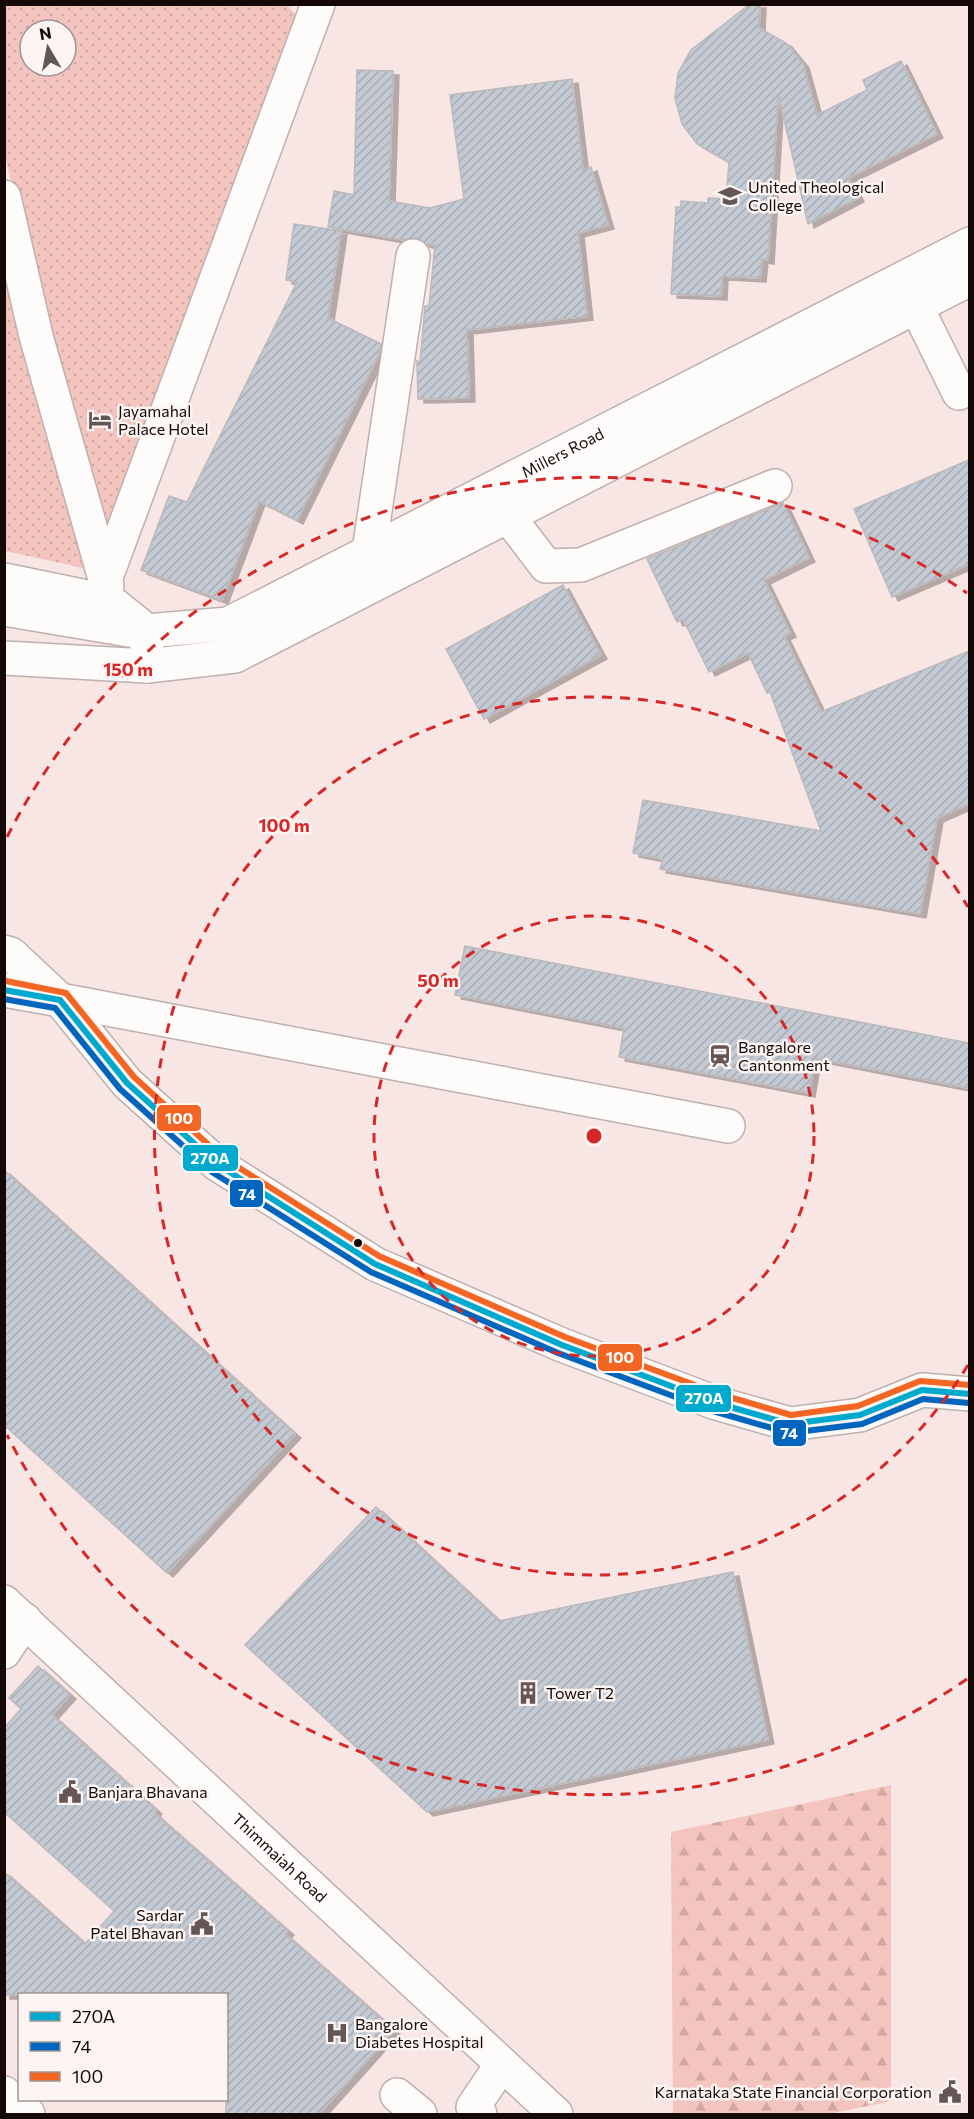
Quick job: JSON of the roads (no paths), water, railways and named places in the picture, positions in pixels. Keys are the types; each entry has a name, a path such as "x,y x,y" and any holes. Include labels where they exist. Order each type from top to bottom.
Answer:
{"street":[{"path":"108,591 307,11"},
{"path":"4,197 36,336 108,591 147,631 147,666"},
{"name":"Millers Road","path":"4,658 147,666 235,656 500,502 969,244"},
{"path":"381,546 421,251"},
{"name":"Millers Road","path":"4,609 129,630 147,631 228,624 381,546 500,502 969,279"},
{"path":"916,306 959,393"},
{"path":"500,502 546,566 581,564 775,486"},
{"path":"4,580 108,591"},
{"path":"4,952 11,954 60,1000 127,1083 217,1164 375,1264 562,1345 716,1403 790,1424 860,1415 922,1390 969,1394"},
{"path":"4,990 728,1126"},
{"path":"4,1652 15,1611"},
{"name":"Thimmaiah Road","path":"15,1611 556,2115"},
{"path":"480,2115 473,2107 502,2064"},
{"path":"4,2093 28,2115"}],"place":[{"name":"United Theological College","path":"730,196"},
{"name":"Jayamahal Palace Hotel","path":"100,420"},
{"name":"Bangalore Cantonment","path":"720,1056"},
{"name":"Tower T2","path":"528,1693"},
{"name":"Banjara Bhavana","path":"70,1792"},
{"name":"Sardar Patel Bhavan","path":"202,1924"},
{"name":"Bangalore Diabetes Hospital","path":"337,2033"},
{"name":"Karnataka State Financial Corporation","path":"950,2092"}]}
